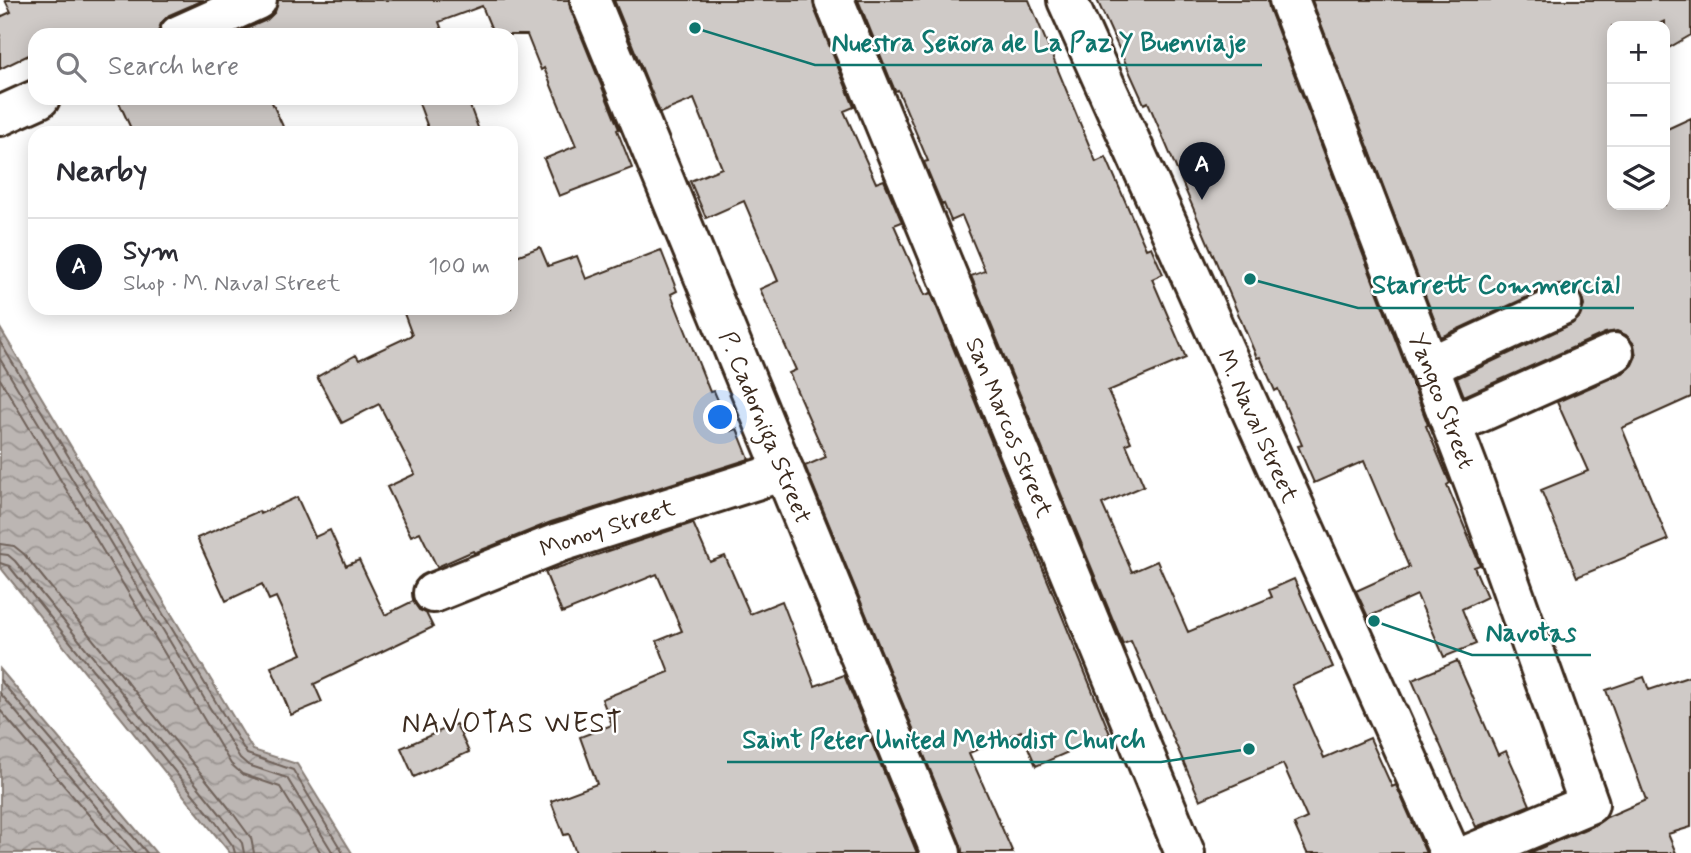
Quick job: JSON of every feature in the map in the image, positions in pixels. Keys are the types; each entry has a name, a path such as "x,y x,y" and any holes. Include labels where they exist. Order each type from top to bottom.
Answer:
{"street":[{"path":"195,28 257,0"},
{"name":"P. Cadorniga Street","path":"590,0 942,853"},
{"name":"San Marcos Street","path":"834,0 1185,853"},
{"name":"M. Naval Street","path":"1067,0 1450,853"},
{"name":"Yangco Street","path":"1289,0 1430,366 1589,804 1472,853"},
{"path":"0,116 28,103"},
{"path":"1430,366 1562,305"},
{"path":"1451,425 1614,353"},
{"name":"Monoy Street","path":"433,593 558,543 784,471"}],"water":[{"path":"0,328 253,750 297,764 352,853 230,853 0,567"},
{"path":"0,669 156,853 0,853"}],"building":[{"path":"5,0 204,0 169,15 160,28 28,28 28,55 0,69 0,17 11,12"},
{"path":"278,0 569,0 632,168 559,196 544,159 576,146 544,68 541,70 527,35 518,35 518,28 491,28 482,6 439,22 441,28 248,28 267,20 275,12"},
{"path":"614,0 813,0 854,107 844,111 876,183 884,180 902,222 894,225 925,295 931,293 1110,734 1036,766 1021,731 969,753 1013,853 962,853 805,466 826,457 789,373 796,370 760,289 778,281 744,201 706,218 690,181 722,168 694,99 660,113"},
{"path":"858,0 1029,0 1096,162 1106,157 1146,249 1151,247 1163,274 1152,279 1186,358 1108,391 1131,442 1126,444 1144,486 1102,504 1132,572 1157,561 1188,632 1272,597 1269,590 1294,579 1333,667 1292,685 1324,758 1370,738 1392,787 1396,785 1426,853 1307,853 1294,824 1307,818 1283,764 1200,800 1131,641 1123,644 971,276 985,271 962,216 951,221 944,204 942,205 924,162 928,161 898,90 895,91"},
{"path":"1097,0 1268,0 1428,425 1426,426 1450,483 1447,485 1480,565 1474,567 1487,597 1462,609 1476,644 1444,657 1417,595 1368,617 1356,591 1409,567 1364,461 1314,483 1298,446 1302,445 1278,389 1275,391 1260,357 1257,358 1148,102 1144,104"},
{"path":"1312,0 1691,0 1691,35 1670,47 1670,21 1607,21 1607,210 1670,210 1670,128 1691,118 1691,397 1622,428 1668,540 1577,577 1541,490 1588,471 1557,402 1623,373 1632,365 1636,356 1634,344 1626,335 1617,331 1605,333 1464,396 1457,378 1572,324 1580,317 1584,306 1582,296 1574,287 1565,283 1553,285 1441,337"},
{"path":"120,105 273,105 283,126 130,126"},
{"path":"420,105 470,105 477,126 427,126"},
{"path":"540,247 548,266 577,256 586,279 661,250 677,291 671,294 710,392 714,391 731,431 737,429 749,459 551,522 437,567 420,532 411,536 387,487 415,474 379,404 342,423 317,377 356,355 359,360 412,335 405,315 518,315 518,255"},
{"path":"297,497 315,537 330,530 346,566 359,560 385,615 413,601 419,610 426,613 433,627 314,684 322,702 291,715 271,667 302,654 276,597 269,600 262,584 226,601 197,538"},
{"path":"693,523 710,562 725,556 750,614 782,601 815,686 844,675 917,853 576,853 569,834 564,835 551,801 597,784 580,737 612,725 602,699 669,672 657,641 682,631 657,574 562,613 545,572"},
{"path":"1457,661 1498,755 1506,751 1530,805 1476,827 1412,680"},
{"path":"1691,676 1691,827 1668,834 1676,853 1529,853 1646,800 1606,690 1644,677 1649,690"},
{"path":"456,724 469,752 414,777 401,748"}],"place":[{"name":"Nuestra Señora de La Paz Y Buenviaje","path":"695,28"},
{"name":"Sym","path":"1202,200"},
{"name":"Starrett Commercial","path":"1250,279"},
{"name":"Navotas","path":"1374,621"},
{"name":"Saint Peter United Methodist Church","path":"1249,749"}],"district":[{"name":"NAVOTAS WEST","path":"513,722"}]}
